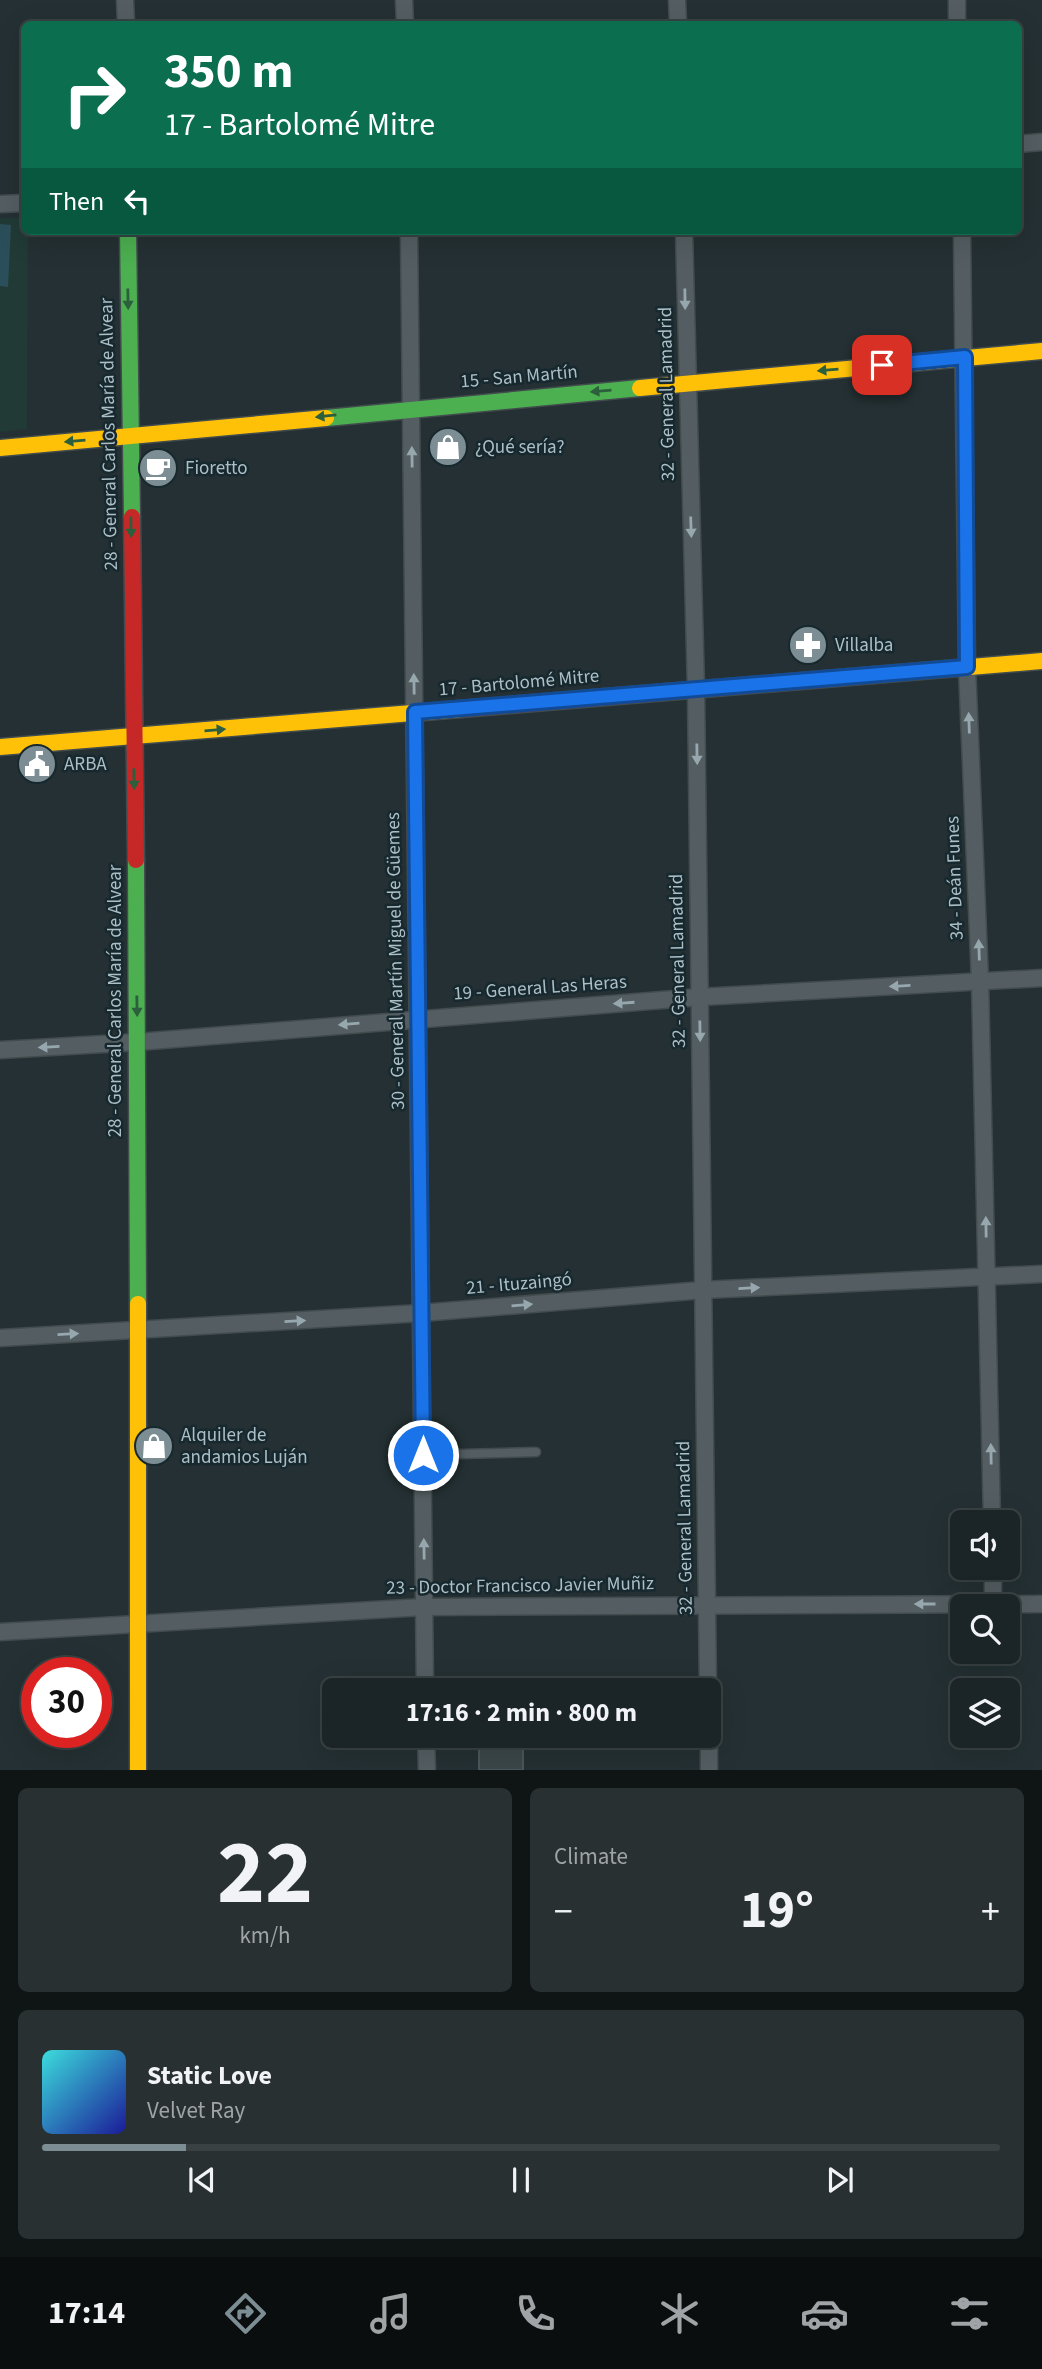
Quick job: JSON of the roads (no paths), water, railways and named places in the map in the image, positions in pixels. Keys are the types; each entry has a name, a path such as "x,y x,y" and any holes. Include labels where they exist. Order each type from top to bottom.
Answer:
{"street":[{"path":"125,0 126,21"},
{"path":"404,0 405,21"},
{"path":"677,0 678,21"},
{"path":"957,0 957,21"},
{"path":"1022,144 1042,142"},
{"path":"0,204 21,203"},
{"name":"28 - General Carlos María de Alvear","path":"128,235 138,1042 135,1330 138,1770"},
{"name":"30 - General Martín Miguel de Güemes","path":"409,235 425,1678"},
{"name":"32 - General Lamadrid","path":"684,235 696,690 708,1678"},
{"name":"34 - Deán Funes","path":"962,235 967,667 981,981 992,1510"},
{"name":"15 - San Martín","path":"0,448 1042,351"},
{"name":"17 - Bartolomé Mitre","path":"0,747 1042,661"},
{"name":"19 - General Las Heras","path":"0,1050 138,1042 700,997 1042,978"},
{"name":"21 - Ituzaingó","path":"0,1338 422,1313 703,1290 1042,1273"},
{"name":"23 - Doctor Francisco Javier Muñiz","path":"0,1632 424,1606 950,1604"},
{"name":"23 - Doctor Francisco Javier Muñiz","path":"1020,1604 1042,1604"},
{"path":"426,1748 427,1770"},
{"path":"709,1748 709,1770"}],"lane":[{"path":"423,1455 536,1452"}],"water":[{"path":"0,224 11,225 8,287 0,286"}],"place":[{"name":"¿Qué sería?","path":"448,447"},
{"name":"Fioretto","path":"158,468"},
{"name":"Villalba","path":"808,645"},
{"name":"ARBA","path":"37,764"},
{"name":"Alquiler de andamios Luján","path":"154,1446"}]}
